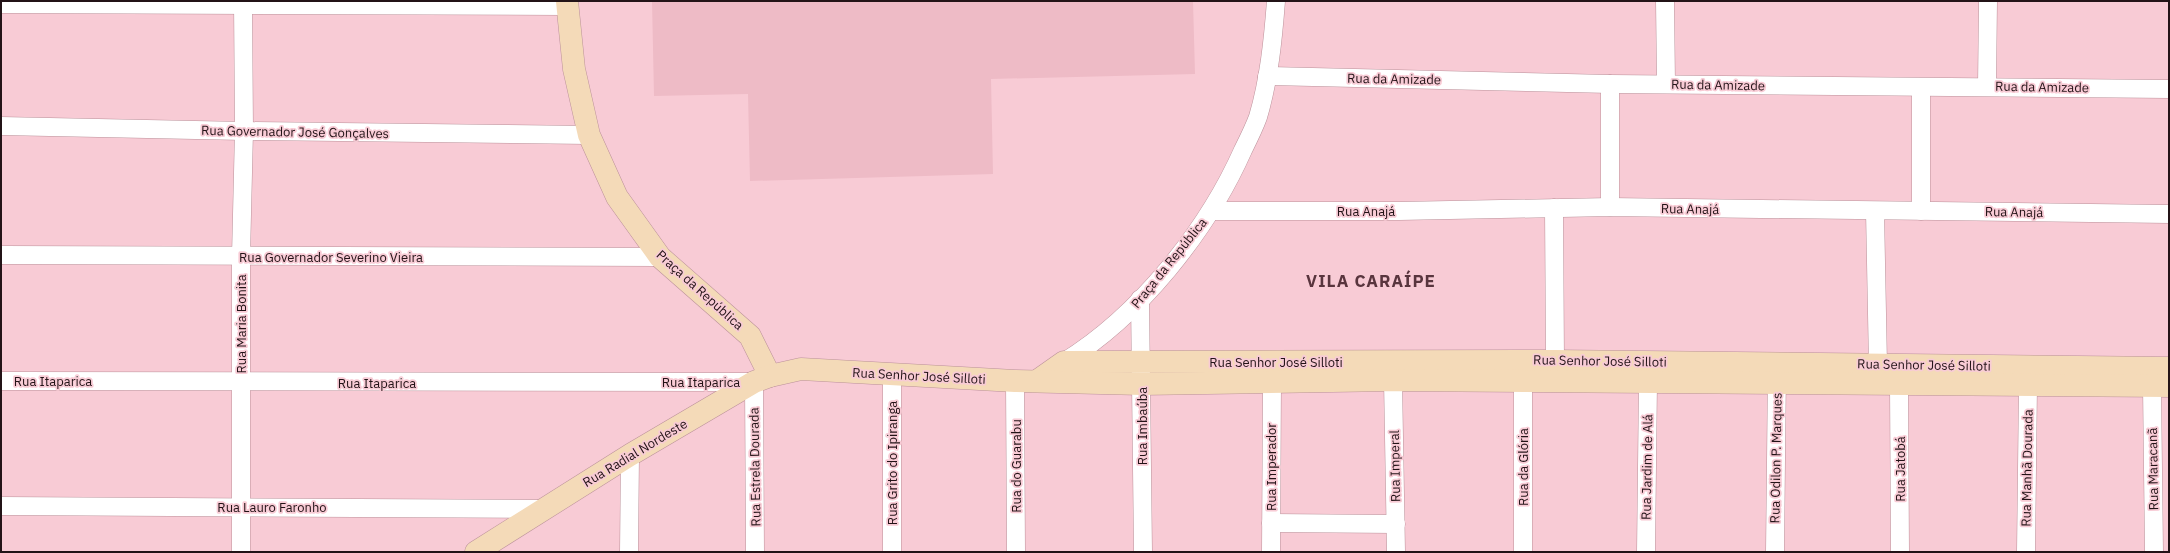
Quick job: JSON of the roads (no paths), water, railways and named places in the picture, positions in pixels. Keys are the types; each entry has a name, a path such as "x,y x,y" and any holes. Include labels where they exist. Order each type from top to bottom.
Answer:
{"street":[{"name":"Praça da República","path":"1064,362 1089,346 1118,322 1140,300 1179,255 1211,211 1235,168 1258,118 1268,76 1276,1"},
{"path":"1665,1 1666,84"},
{"path":"1987,86 1988,1"},
{"name":"Rua Maria Bonita","path":"241,552 240,383 244,131 242,3"},
{"path":"1,4 567,4"},
{"name":"Praça da República","path":"567,4 574,69 589,135 617,197 660,257 750,336 762,379"},
{"name":"Rua da Amizade","path":"1268,76 1610,84 1921,88 1987,86 2169,89"},
{"path":"1610,84 1610,207"},
{"path":"1921,88 1921,211"},
{"name":"Rua Governador José Gonçalves","path":"1,126 244,131 589,135"},
{"name":"Rua Anajá","path":"1211,211 1399,211 1610,207 2169,214"},
{"path":"1554,208 1555,361"},
{"path":"1875,211 1878,365"},
{"name":"Rua Governador Severino Vieira","path":"1,255 660,257"},
{"name":"Rua Imbaúba","path":"1140,300 1142,362 1143,552"},
{"name":"Rua Senhor José Silloti","path":"1064,362 1555,361 1777,373 1899,385 2161,386"},
{"path":"1037,381 1064,362"},
{"name":"Rua Senhor José Silloti","path":"801,369 1015,381 1142,384 1393,380 1648,382 1878,365 2169,368"},
{"name":"Rua Radial Nordeste","path":"476,552 500,544 543,509 630,455 762,379 801,369"},
{"name":"Rua Odilon P. Marques","path":"1775,552 1777,373"},
{"name":"Rua Grito do Ipiranga","path":"892,374 892,552"},
{"name":"Rua Itaparica","path":"1,381 240,383 762,379"},
{"name":"Rua Estrela Dourada","path":"755,552 762,379"},
{"name":"Rua Imperal","path":"1393,380 1396,552"},
{"name":"Rua do Guarabu","path":"1015,381 1016,552"},
{"name":"Rua da Glória","path":"1523,381 1523,552"},
{"name":"Rua Imperador","path":"1271,552 1272,382"},
{"name":"Rua Jardim de Alá","path":"1646,552 1648,382"},
{"name":"Rua Jatobá","path":"1899,385 1900,552"},
{"name":"Rua Manhã Dourada","path":"2026,552 2028,385"},
{"name":"Rua Maracanã","path":"2154,552 2161,386"},
{"path":"629,552 630,455"},
{"name":"Rua Lauro Faronho","path":"1,506 543,509"},
{"path":"1271,523 1396,524"}],"district":[{"name":"VILA CARAÍPE","path":"1371,281"}]}
